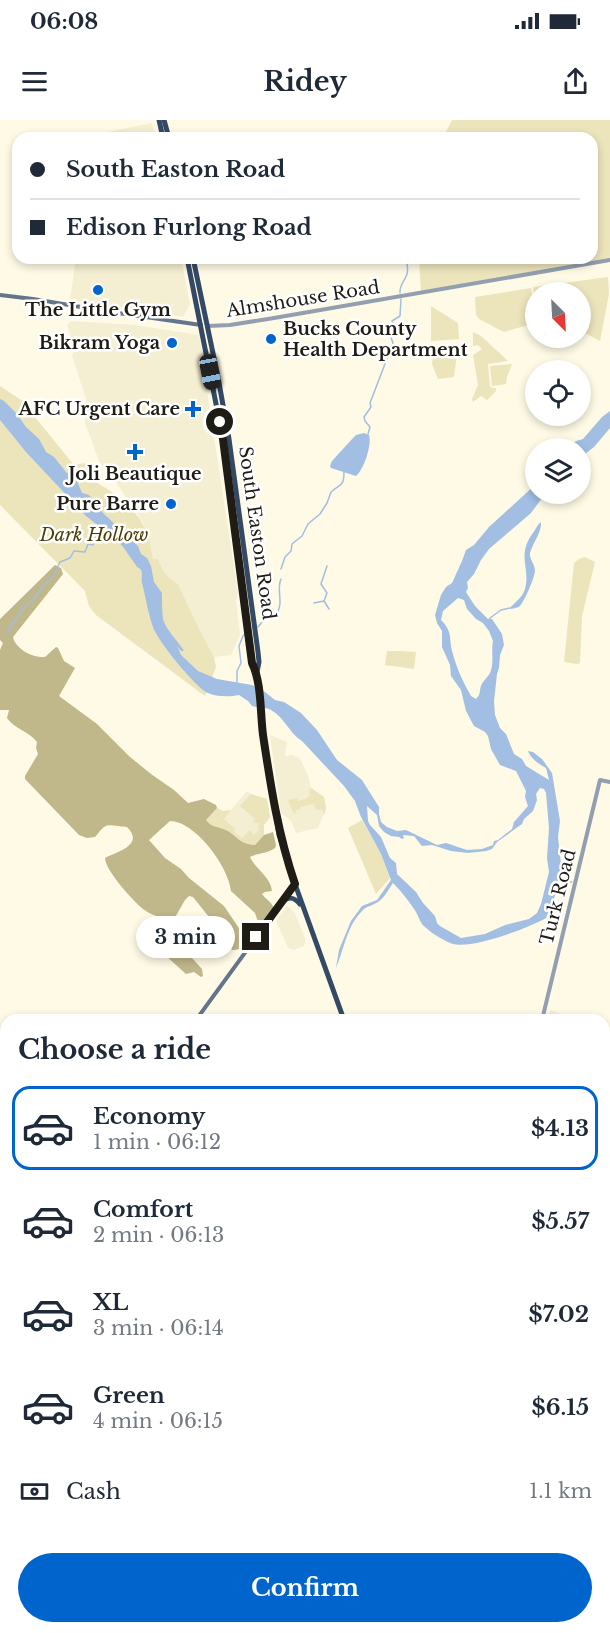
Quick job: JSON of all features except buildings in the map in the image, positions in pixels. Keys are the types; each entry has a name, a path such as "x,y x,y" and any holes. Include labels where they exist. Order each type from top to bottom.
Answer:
{"highway":[{"path":"189,264 204,325"},
{"path":"194,264 204,325"},
{"name":"South Easton Road","path":"204,325 220,388 238,500 258,652 257,676 262,725 278,828 303,908 342,1014"},
{"path":"282,902 287,898 293,898 303,908"}],"main road":[{"name":"Almshouse Road","path":"0,295 33,298 204,325"},
{"path":"200,1014 295,884"}],"street":[{"name":"Almshouse Road","path":"204,325 224,326 269,319 587,264"},
{"name":"Turk Road","path":"543,1014 600,780 610,782"}],"shaded area":[{"path":"152,123 154,132 108,132"},
{"path":"75,264 182,264 190,304 183,317 70,300"},
{"path":"71,321 135,325 199,335 238,593 236,601 240,635 231,655 214,657 178,584 172,581 153,559 143,522 99,461 85,423 86,399 72,355 75,351 67,325"},
{"path":"55,565 61,568 63,574 13,637 18,646 31,655 41,657 45,657 56,647 58,648 64,661 75,668 59,696 97,724 130,757 188,803 204,799 216,805 217,808 206,820 210,824 228,831 244,843 255,845 264,835 273,832 275,848 250,857 269,881 272,891 262,894 274,910 261,925 255,913 231,891 224,870 209,847 190,829 180,823 170,821 149,840 165,858 224,906 247,940 241,948 232,950 213,922 193,897 189,896 169,928 172,936 202,969 203,976 201,977 194,972 186,974 155,946 153,942 161,930 156,916 143,909 133,899 114,877 106,863 105,858 131,843 132,833 127,827 110,825 103,828 95,837 87,838 79,835 25,779 38,754 37,742 10,722 7,718 9,710 0,710 0,650 3,643 0,640 0,619"},
{"path":"270,735 287,742 285,756 293,755 300,759 308,775 311,788 324,797 326,808 318,828 296,833 291,821 281,813"},
{"path":"247,791 252,795 267,799 270,817 264,825 264,835 245,844 218,826"},
{"path":"287,906 295,913 306,941 304,946 294,950 288,948 276,921"},
{"path":"550,1010 562,1014 549,1014"}],"green space":[{"path":"452,120 610,120 610,261 598,263 598,132 446,132"},
{"path":"419,264 592,264 421,292"},
{"path":"608,277 609,294 600,341 591,336 591,282 571,282"},
{"path":"525,289 525,326 504,332 479,319 476,315 475,297"},
{"path":"431,306 458,323 459,339 431,341"},
{"path":"473,332 481,336 508,361 488,364 490,386 496,388 496,391 487,400 481,396 473,402 472,399 478,385 473,355 482,349 478,345 473,346"},
{"path":"434,347 458,347 454,377 438,379 432,364"},
{"path":"512,364 506,384 492,386 490,366"},
{"name":"Dark Hollow","path":"0,386 21,400 74,465 85,463 96,482 123,499 140,519 149,537 153,559 158,559 166,573 178,584 214,657 216,667 205,696 96,615 89,606 85,591 0,505"},
{"path":"585,557 595,562 582,616 580,663 577,664 564,662 574,563"},
{"path":"387,651 416,652 414,669 385,665"},
{"path":"311,788 324,797 326,808 324,815 322,809 316,810 314,804 300,807 295,810 294,814 288,800 305,799 310,796"},
{"path":"251,794 267,799 270,817 264,825 264,835 255,845 244,843 228,831 211,825 205,820 217,808 223,811 231,810 224,819 235,829 234,832 242,838 250,830 254,835 259,830 260,824 253,822 255,819 240,806"},
{"path":"362,820 381,854 390,878 376,894 348,828"}],"water":[{"path":"0,399 39,439 46,452 54,457 77,481 82,493 89,495 103,513 138,546 141,554 147,558 154,582 162,593 164,622 184,651 177,646 181,655 198,671 217,679 252,685 301,713 317,730 337,760 362,780 379,807 381,822 387,827 397,831 406,830 437,845 446,843 467,850 482,849 493,845 494,841 512,829 514,822 528,806 526,791 516,771 500,765 491,749 488,736 474,726 466,711 461,690 451,676 450,665 442,647 442,631 435,615 441,595 452,583 466,550 474,545 489,527 525,494 525,504 538,504 531,513 489,549 467,582 466,592 475,606 488,619 492,619 502,634 504,645 500,655 494,701 495,715 500,728 506,734 514,754 522,759 526,766 549,780 546,768 533,759 528,751 533,752 542,759 552,773 560,821 558,837 560,876 573,882 559,878 557,891 546,918 486,941 462,945 453,944 423,925 411,904 393,883 377,903 365,908 357,917 349,931 336,968 339,950 351,921 362,906 377,900 391,880 355,801 344,786 276,713 269,709 252,706 239,695 223,696 208,693 186,673 153,627 142,583 141,569 137,567 124,548 86,516 26,452 0,420","holes":["458,598 464,600 467,609 483,623 493,641 491,670 476,699 471,696 460,675 449,633 441,620 443,611","540,788 544,789 549,828 547,858 549,872 541,904 537,913 529,919 505,925 485,934 461,938 440,926 416,892 397,874 396,863 390,858 381,837 368,821 367,806 377,815 379,826 391,836 402,839 403,835 414,836 422,846 432,845 451,851 468,853 486,851 492,849 497,842 522,824 533,811 537,800 536,794"]},
{"path":"610,411 610,428 591,449 591,438 584,438"},
{"path":"364,433 369,435 370,439 368,451 362,468 356,476 331,468 332,461 353,438"},
{"path":"541,522 530,553 535,568 533,579 520,606 511,609 524,592 525,548"}],"waterway":[{"path":"400,293 408,272 407,264"},
{"path":"368,434 370,427 364,417 371,407 370,403 393,343 390,335 395,327 392,321 400,316 401,299"},
{"path":"281,569 285,557 291,551 292,544 302,536 308,524 320,514 331,492 343,482 344,471"},
{"path":"7,632 25,606 52,578 60,562 70,558 74,551 85,552 88,544 93,545 96,537 100,535 98,526"},
{"path":"324,601 327,593 321,584 327,566"},
{"path":"258,627 263,621 274,616 279,609 281,579"},
{"path":"314,603 324,601 329,609"},
{"path":"489,620 501,610 510,608"},
{"path":"237,684 237,671 241,663 239,646 245,634"}],"place":[{"name":"The Little Gym","path":"98,290"},
{"name":"Bucks County Health Department","path":"271,339"},
{"name":"Bikram Yoga","path":"172,343"},
{"name":"AFC Urgent Care","path":"193,409"},
{"name":"Joli Beautique","path":"135,452"},
{"name":"Pure Barre","path":"171,504"}],"route":[{"path":"220,422 272,793 279,835 295,884 256,937"}]}
